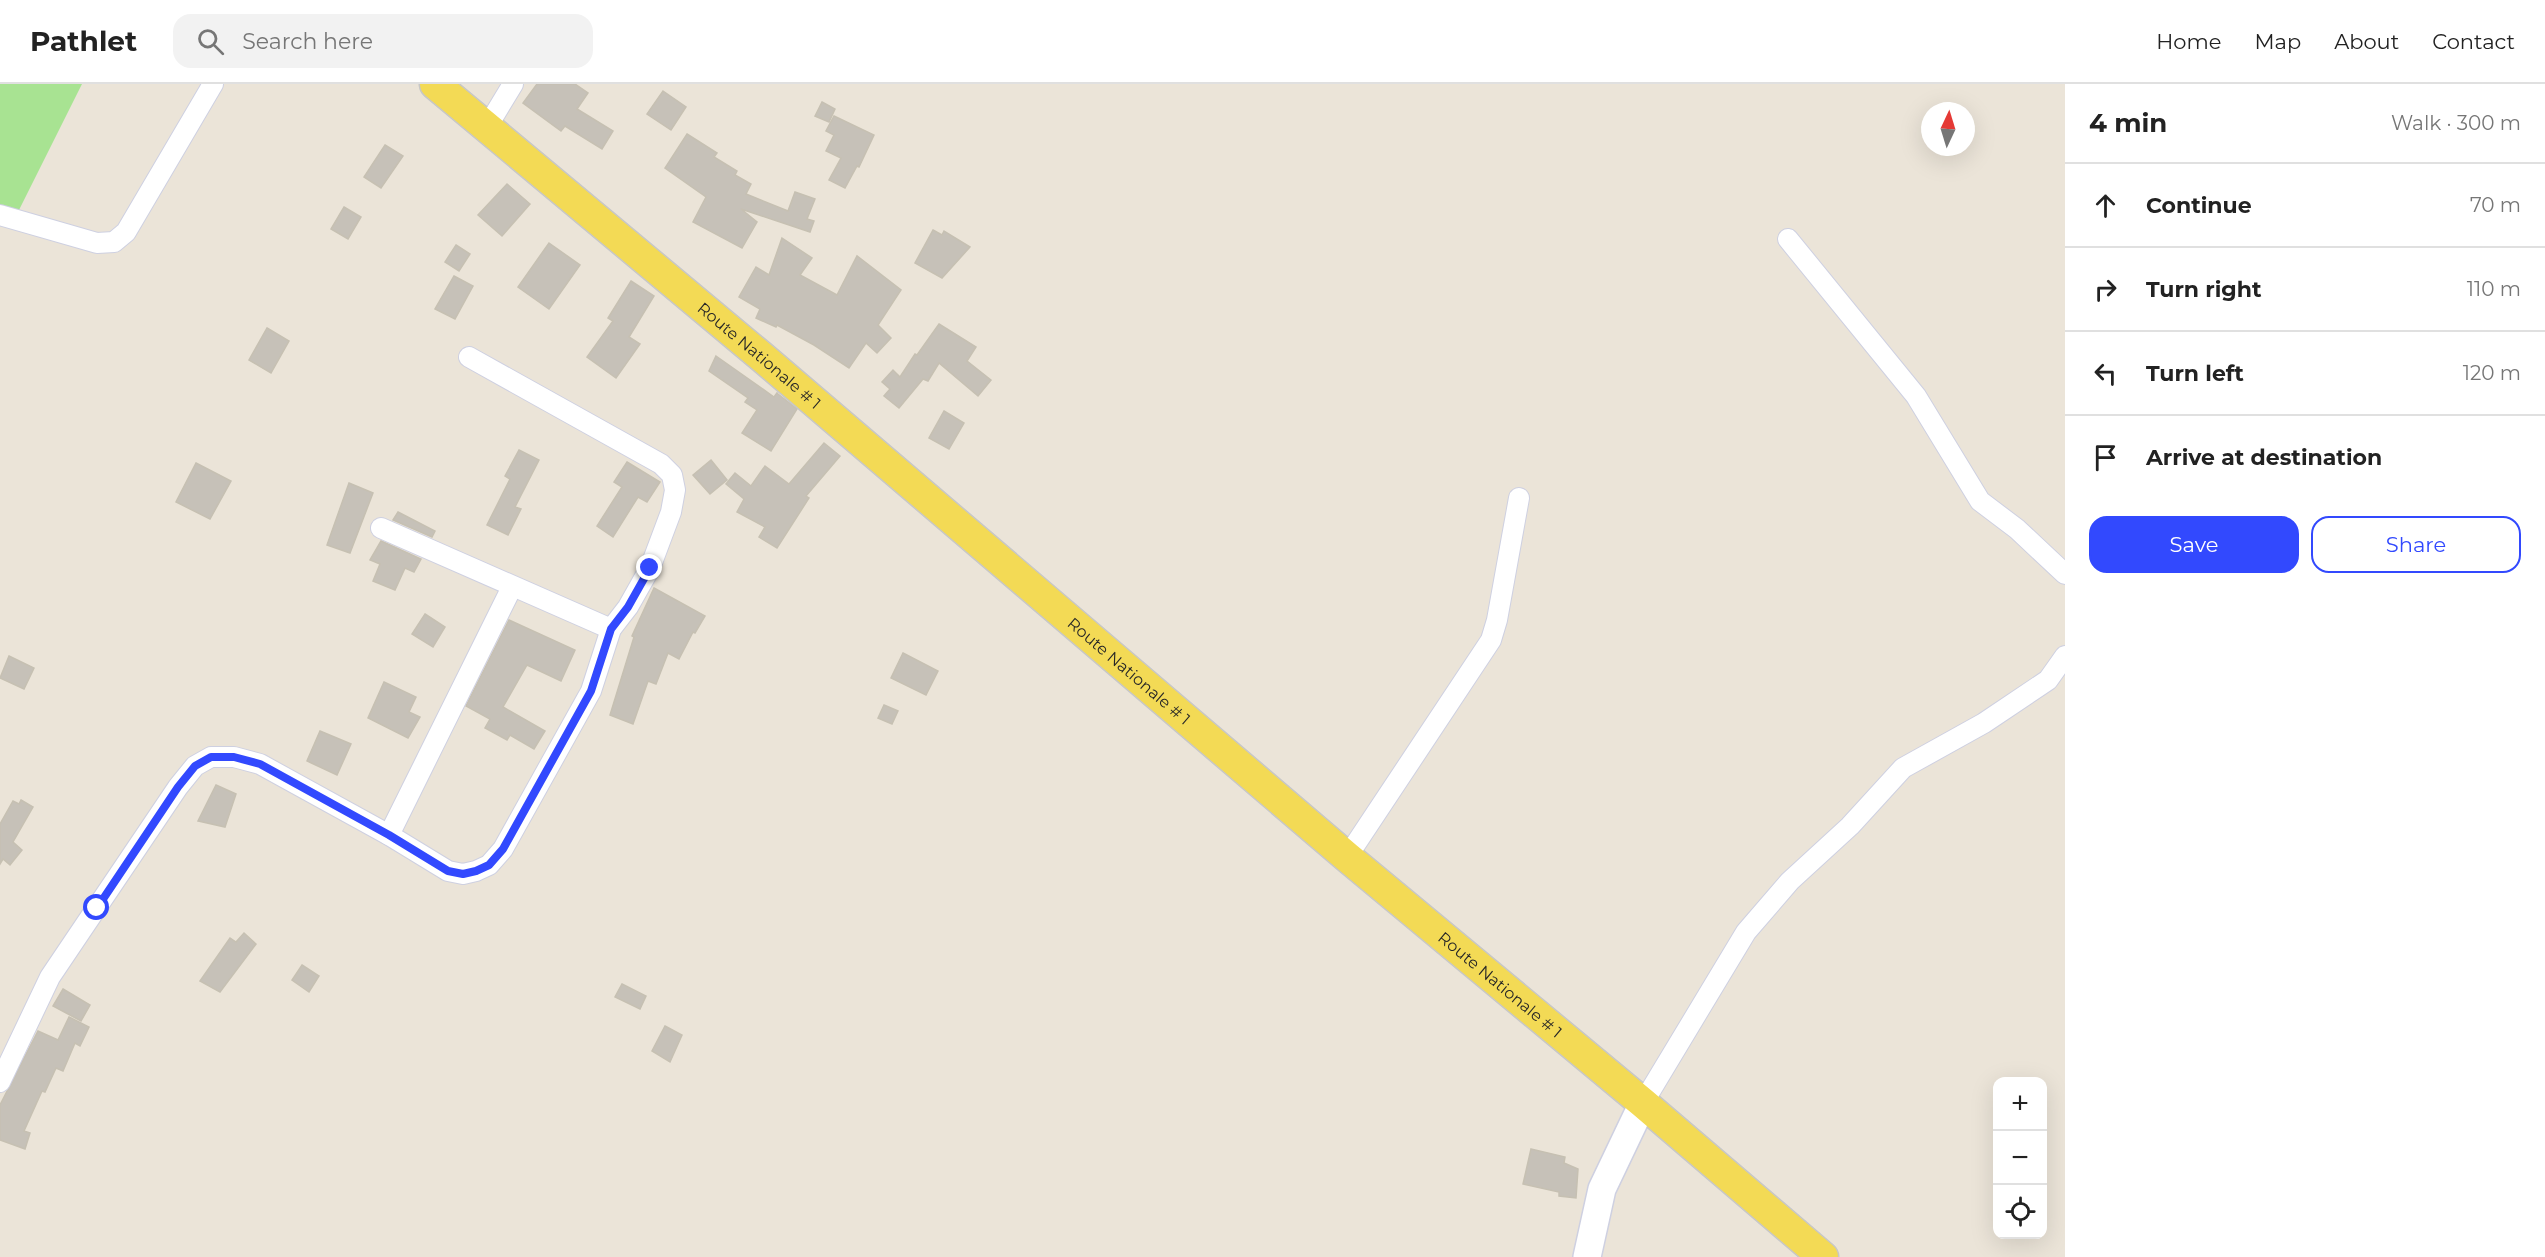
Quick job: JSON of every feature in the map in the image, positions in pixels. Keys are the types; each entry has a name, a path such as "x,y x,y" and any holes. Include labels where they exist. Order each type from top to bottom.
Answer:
{"main road":[{"name":"Route Nationale # 1","path":"435,84 762,357 1347,857 1643,1103 1823,1257"}],"street":[{"path":"0,215 98,243 114,242 126,232 213,84"},
{"path":"487,127 513,84"},
{"path":"1788,239 1916,396 1980,501 2017,529 2065,574"},
{"path":"0,1082 51,977 178,787 195,766 211,757 234,757 260,764 389,835 448,871 463,874 489,865 503,849 591,691 611,629 628,607 650,568 670,512 675,490 672,475 661,464 469,357"},
{"path":"1347,857 1491,640 1497,620 1519,498"},
{"path":"381,528 611,629"},
{"path":"389,835 512,587"},
{"path":"1587,1257 1602,1189 1643,1103 1746,932 1790,881 1850,826 1903,768 1984,723 2048,680 2065,656"}],"green space":[{"path":"0,84 82,84 18,212 0,207"}],"building":[{"path":"537,84 575,84 588,93 577,109 613,131 602,149 565,126 561,131 523,103"},
{"path":"663,91 686,107 671,130 647,114"},
{"path":"822,102 835,109 829,122 815,116"},
{"path":"834,116 874,135 859,167 857,166 845,188 829,180 841,158 826,151 834,135 826,131"},
{"path":"687,134 717,153 714,157 737,171 735,175 751,184 746,194 788,211 795,192 815,199 807,219 814,221 810,232 741,209 757,222 742,248 693,222 706,197 665,168"},
{"path":"385,145 403,156 381,188 364,177"},
{"path":"507,184 530,204 502,236 478,215"},
{"path":"344,207 361,217 348,239 331,229"},
{"path":"933,230 942,235 944,231 970,247 942,278 915,263"},
{"path":"782,238 812,258 800,275 837,295 857,256 901,290 878,325 891,338 877,353 866,343 849,368 814,345 777,325 776,327 756,318 760,309 739,297 756,267 769,275"},
{"path":"549,243 580,265 549,309 518,287"},
{"path":"456,245 470,254 459,271 445,262"},
{"path":"454,276 473,286 455,319 435,309"},
{"path":"631,281 654,296 629,337 640,344 616,378 587,357 613,321 608,318"},
{"path":"939,324 976,347 967,361 991,380 978,396 939,363 928,381 923,379 899,408 884,396 890,389 882,382 893,370 900,377"},
{"path":"267,328 289,341 271,373 249,360"},
{"path":"716,356 774,397 777,393 797,409 771,451 742,433 757,410 745,402 748,398 709,371"},
{"path":"944,411 964,423 949,449 929,438"},
{"path":"824,443 840,456 806,496 809,498 777,548 759,537 765,527 737,512 744,499 726,484 735,473 751,486 765,466 789,484"},
{"path":"519,450 539,460 515,507 521,509 508,535 487,525 510,479 505,476"},
{"path":"711,460 727,480 710,494 693,475"},
{"path":"627,462 660,482 647,502 638,497 613,537 597,526 622,487 614,482"},
{"path":"196,463 231,481 210,519 176,502"},
{"path":"349,483 373,493 350,553 327,545"},
{"path":"398,512 435,531 432,537 393,520"},
{"path":"381,541 421,559 414,572 405,568 395,590 373,581 380,564 370,560"},
{"path":"654,588 705,616 695,633 693,632 679,659 668,653 656,684 648,681 633,724 610,715 634,637 632,636"},
{"path":"425,614 445,627 433,647 412,634"},
{"path":"509,620 575,650 561,681 527,665 503,707 545,731 534,749 510,735 507,740 485,728 490,719 466,706"},
{"path":"903,653 938,671 926,695 891,678"},
{"path":"9,656 34,668 24,689 0,678"},
{"path":"384,682 416,697 409,712 420,717 408,738 368,718"},
{"path":"884,705 898,711 892,724 878,718"},
{"path":"320,731 351,744 337,775 307,761"},
{"path":"216,785 236,794 225,827 198,821"},
{"path":"21,800 33,807 13,842 22,850 10,865 3,859 0,864 0,824 13,801 19,804"},
{"path":"244,933 256,944 220,992 200,981 230,938 236,942"},
{"path":"302,965 319,976 309,992 292,980"},
{"path":"622,984 646,996 640,1009 615,997"},
{"path":"63,989 90,1005 81,1021 53,1006"},
{"path":"69,1017 89,1027 80,1046 75,1043 63,1071 56,1068 45,1092 42,1091 24,1131 30,1133 25,1149 0,1140 0,1105 38,1031 58,1040"},
{"path":"665,1026 682,1035 670,1062 652,1051"},
{"path":"1531,1149 1565,1157 1564,1163 1578,1169 1576,1198 1559,1196 1559,1192 1523,1184"}],"route":[{"path":"97,908 178,787 195,766 211,757 234,757 260,764 389,835 448,871 463,874 489,865 503,849 591,691 611,629 628,607 650,568"}]}
